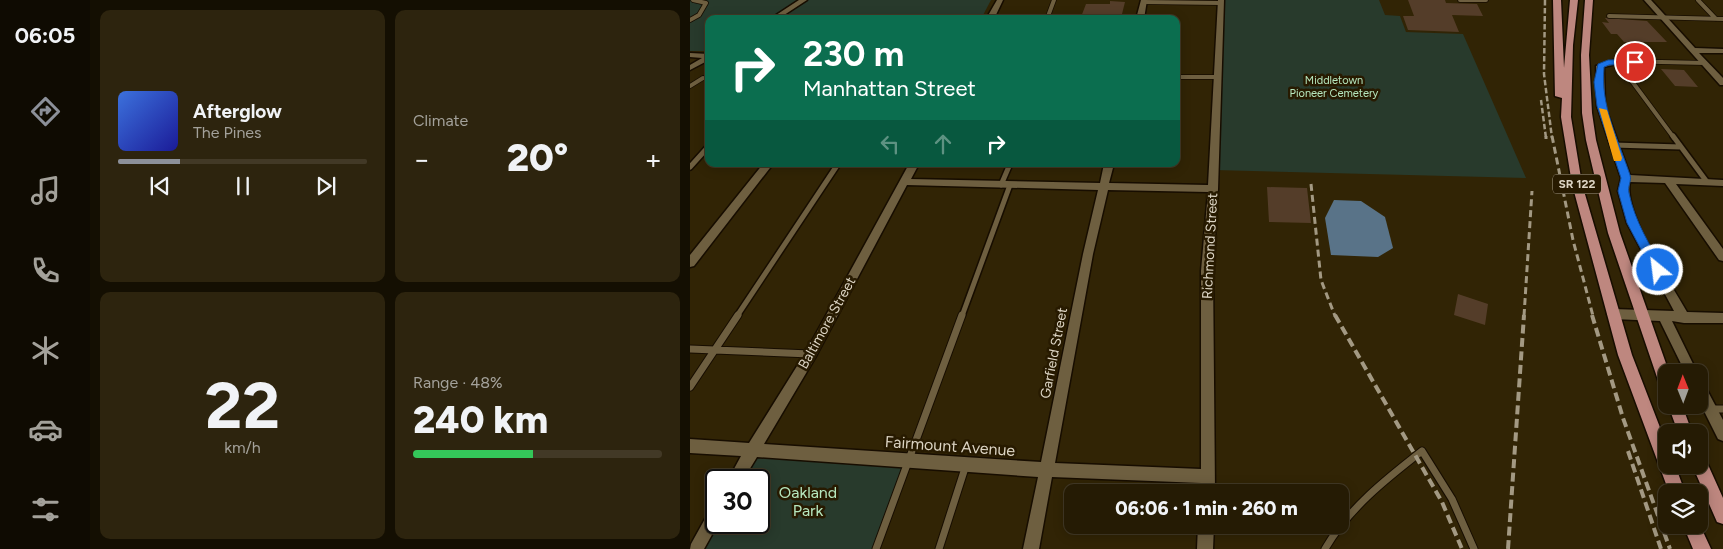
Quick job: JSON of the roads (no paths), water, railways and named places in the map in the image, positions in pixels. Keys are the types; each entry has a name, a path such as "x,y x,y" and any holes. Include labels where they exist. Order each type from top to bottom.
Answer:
{"main road":[{"path":"1557,0 1560,105 1566,117"},
{"path":"1566,117 1569,45 1574,0"},
{"name":"SR 122","path":"1589,0 1585,55 1587,113 1591,140 1614,233 1659,364"},
{"name":"SR 122","path":"1566,117 1577,184 1613,314 1644,409 1675,484"},
{"path":"1704,474 1723,516"},
{"path":"1695,534 1702,549"}],"street":[{"path":"780,15 804,0"},
{"path":"992,15 1000,0"},
{"path":"1647,0 1723,83"},
{"path":"1141,15 1143,1"},
{"name":"Richmond Street","path":"1208,484 1207,270 1213,189 1220,2"},
{"path":"1693,50 1723,51"},
{"path":"690,55 705,56"},
{"path":"690,68 705,59"},
{"path":"1617,62 1600,66 1599,82 1601,106 1626,178 1623,191 1632,223 1684,318"},
{"path":"690,263 766,167"},
{"name":"Baltimore Street","path":"741,469 811,354 912,167"},
{"name":"Garfield Street","path":"1031,549 1088,254 1109,167"},
{"path":"1626,178 1669,182 1723,183"},
{"path":"905,182 1213,189"},
{"path":"1669,182 1723,257"},
{"path":"1613,314 1723,318"},
{"path":"1664,317 1687,364"},
{"path":"1708,399 1716,409 1723,434"},
{"name":"Fairmount Avenue","path":"690,446 1046,470 1208,476"},
{"path":"696,549 705,533"},
{"path":"1205,549 1206,534"}],"lane":[{"path":"690,20 698,14 706,3 693,0"},
{"path":"1048,15 1054,0"},
{"path":"1460,0 1486,0"},
{"path":"1698,0 1716,19"},
{"path":"1143,1 1220,2"},
{"path":"1608,16 1723,19"},
{"path":"1617,62 1705,63"},
{"path":"1617,62 1707,182"},
{"path":"1180,77 1218,77"},
{"path":"690,86 703,78"},
{"path":"1613,145 1681,147"},
{"path":"690,167 705,150"},
{"path":"690,387 836,167"},
{"path":"876,549 1006,185 1009,167"},
{"path":"690,349 811,354"},
{"path":"1325,549 1330,536 1382,483 1422,452 1452,499 1474,549"},
{"path":"939,549 966,465"}],"water":[{"path":"1334,200 1361,201 1385,217 1393,248 1378,257 1331,255 1325,218"}],"railway":[{"path":"1545,0 1544,74 1552,138"},
{"path":"1541,100 1546,138"},
{"path":"1552,136 1573,240 1593,316"},
{"path":"1311,184 1321,280 1335,316"},
{"path":"1524,316 1532,191"},
{"path":"1335,315 1442,502 1462,549"},
{"path":"1508,549 1524,315"},
{"path":"1592,315 1623,418 1670,549"},
{"path":"1628,451 1661,549"}],"park label":[{"name":"Middletown Pioneer Cemetery","path":"1334,86"},
{"name":"Oakland Park","path":"808,501"}]}
